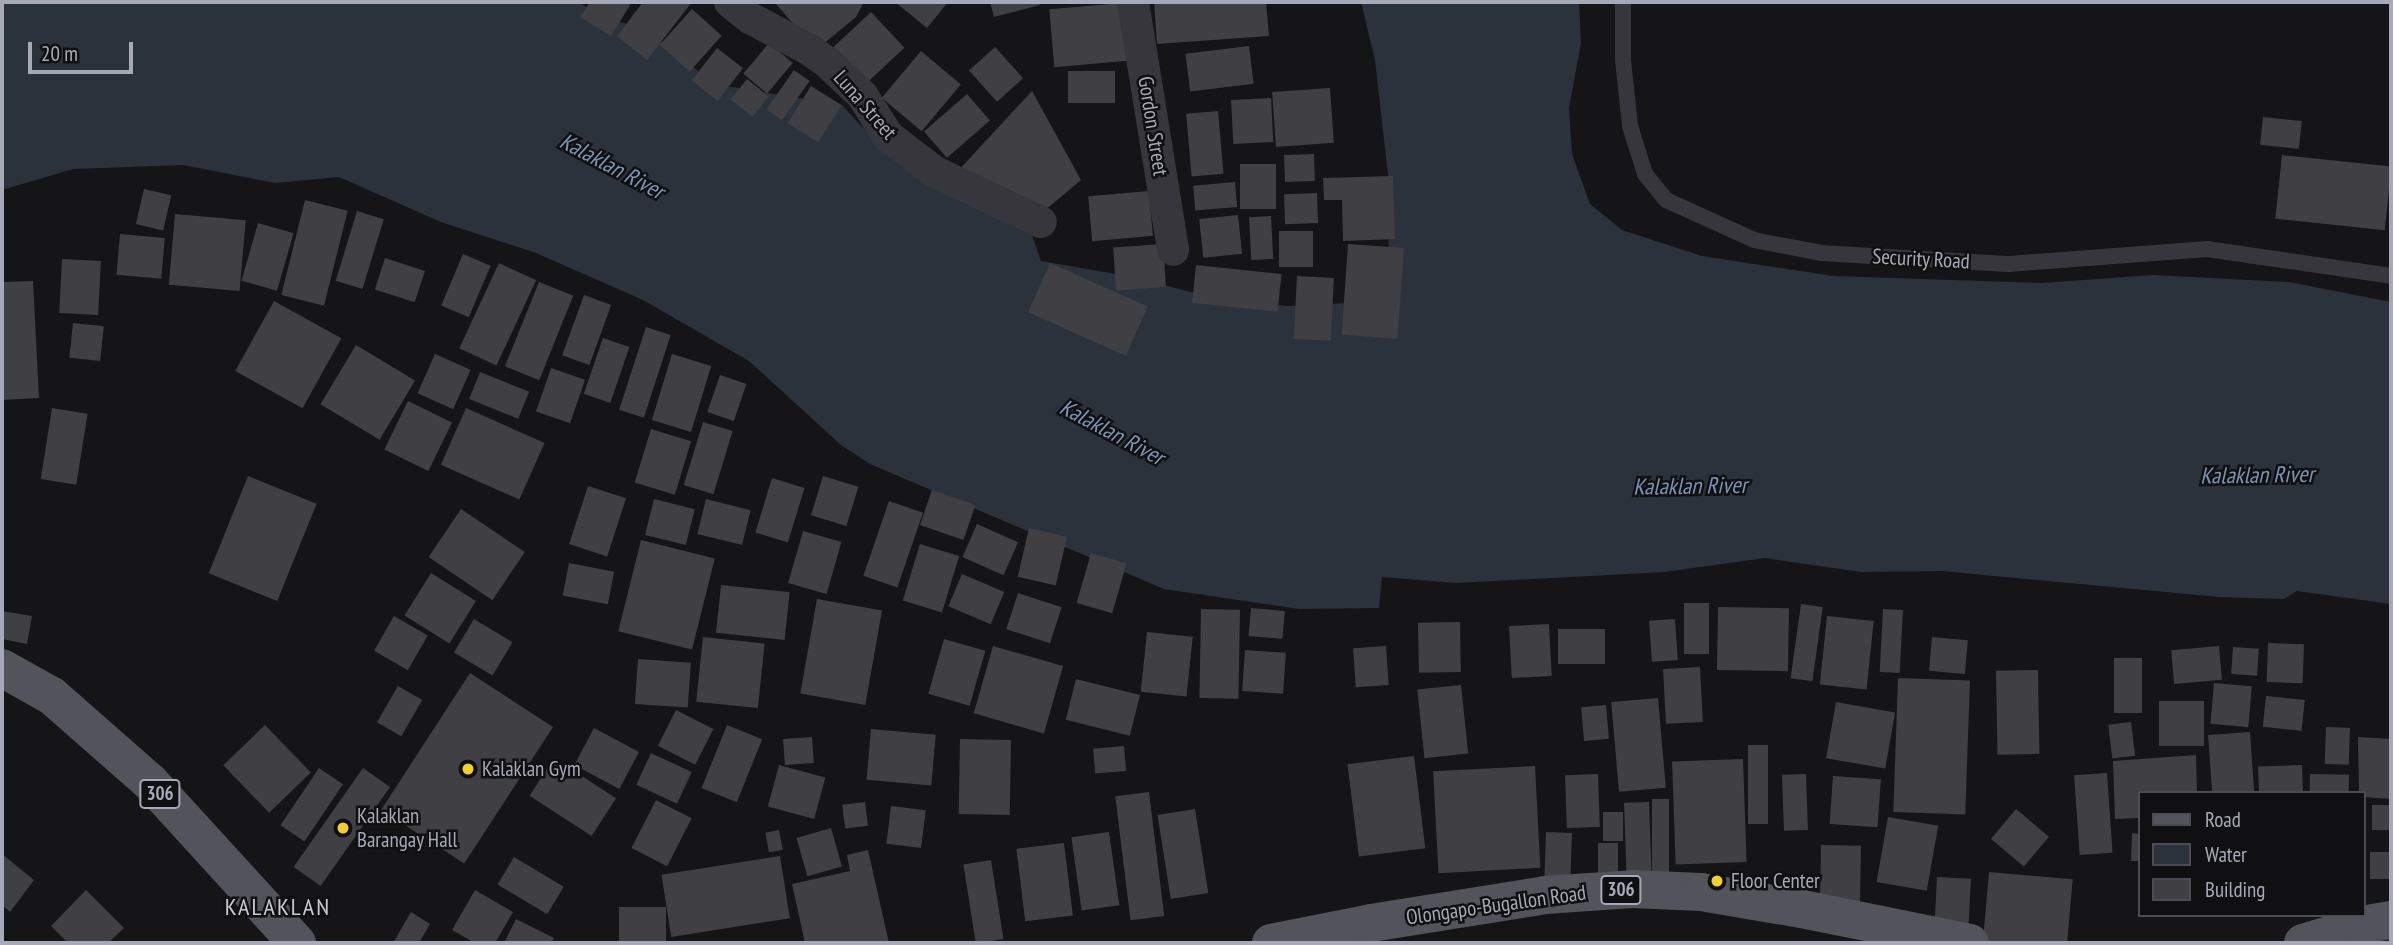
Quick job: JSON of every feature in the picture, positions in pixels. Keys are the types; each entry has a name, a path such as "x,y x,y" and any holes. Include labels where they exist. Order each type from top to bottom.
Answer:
{"main road":[{"name":"306","path":"2,668 52,696 150,782 297,943"},
{"name":"Olongapo-Bugallon Road","path":"1271,943 1371,923 1545,895 1632,889 1725,896 1970,943"},
{"path":"2303,943 2362,925 2391,920"}],"street":[{"name":"Gordon Street","path":"1133,2 1173,250"},
{"name":"Luna Street","path":"745,7 829,64 862,95 888,136 934,172 1041,222"}],"lane":[{"name":"Security Road","path":"1623,2 1623,60 1630,125 1645,174 1666,200 1754,240 1821,253 2008,264 2207,249 2391,275"}],"water":[{"name":"Kalaklan River","path":"2,2 579,2 602,18 645,28 714,84 842,105 878,144 1032,235 1041,261 1133,277 1218,299 1288,306 1389,301 1388,175 1375,60 1361,2 1579,2 1581,43 1569,108 1572,154 1590,204 1622,230 1702,256 1833,276 2042,283 2153,275 2289,282 2391,302 2391,604 2297,591 2284,599 2219,597 1942,571 1861,572 1765,558 1664,572 1456,583 1382,577 1379,608 1299,609 1164,589 870,464 841,445 749,361 643,300 536,253 441,222 339,177 275,183 183,165 73,169 2,190"}],"building":[{"path":"590,2 632,2 611,36 580,17"},
{"path":"643,2 692,2 647,60 617,36"},
{"path":"864,2 856,17 816,50 775,3"},
{"path":"895,2 948,2 927,28"},
{"path":"990,2 1039,2 1040,5 994,17"},
{"path":"1154,2 1266,2 1269,36 1157,44"},
{"path":"1122,3 1127,61 1054,67 1049,9"},
{"path":"692,9 722,36 690,71 660,45"},
{"path":"871,12 904,48 863,86 830,50"},
{"path":"769,43 793,63 767,94 743,74"},
{"path":"1249,46 1254,84 1190,92 1185,54"},
{"path":"995,47 1023,78 997,102 969,70"},
{"path":"717,48 743,68 718,101 692,80"},
{"path":"921,51 961,84 922,131 882,98"},
{"path":"794,70 810,81 782,120 766,109"},
{"path":"1068,71 1115,71 1115,103 1068,103"},
{"path":"747,79 769,97 752,117 731,99"},
{"path":"811,86 842,105 818,142 788,123"},
{"path":"1330,88 1334,143 1276,147 1272,92"},
{"path":"1032,91 1081,180 1037,217 957,172"},
{"path":"967,94 990,120 947,158 924,131"},
{"path":"1271,98 1273,142 1233,144 1231,100"},
{"path":"1218,111 1223,174 1192,177 1186,114"},
{"path":"2263,117 2302,121 2299,149 2260,145"},
{"path":"1314,154 1315,181 1285,182 1284,155"},
{"path":"2282,155 2391,166 2385,230 2275,219"},
{"path":"1240,164 1276,164 1276,209 1240,209"},
{"path":"1393,176 1395,239 1343,241 1342,200 1324,200 1323,178"},
{"path":"1235,182 1237,207 1195,211 1193,186"},
{"path":"144,189 171,195 163,230 136,224"},
{"path":"1149,191 1153,236 1092,241 1088,196"},
{"path":"1317,193 1318,223 1285,224 1284,194"},
{"path":"305,200 348,211 324,306 281,295"},
{"path":"357,211 384,219 362,289 336,281"},
{"path":"175,214 246,220 240,291 169,285"},
{"path":"1238,215 1242,254 1203,258 1199,219"},
{"path":"1271,216 1273,259 1251,260 1249,217"},
{"path":"258,223 294,233 277,291 241,281"},
{"path":"1279,231 1313,231 1313,267 1279,267"},
{"path":"120,234 165,238 161,279 116,275"},
{"path":"1163,244 1166,287 1116,290 1113,247"},
{"path":"1348,244 1404,248 1398,339 1342,335"},
{"path":"463,254 491,266 469,317 441,306"},
{"path":"385,258 425,271 415,302 375,289"},
{"path":"62,259 101,261 98,315 59,313"},
{"path":"499,263 536,280 496,366 459,348"},
{"path":"1050,263 1148,307 1126,356 1028,312"},
{"path":"1196,265 1282,274 1278,312 1192,303"},
{"path":"1297,276 1334,278 1331,341 1294,339"},
{"path":"33,281 39,398 2,400 2,282"},
{"path":"539,282 573,296 539,380 505,366"},
{"path":"584,295 611,305 589,365 562,355"},
{"path":"274,301 341,338 303,408 235,371"},
{"path":"73,323 104,326 100,361 69,358"},
{"path":"646,327 671,335 644,418 619,410"},
{"path":"603,338 629,347 610,403 584,394"},
{"path":"356,345 415,381 380,440 320,404"},
{"path":"435,354 471,370 453,409 418,393"},
{"path":"672,354 711,366 691,432 652,420"},
{"path":"551,368 585,380 570,423 536,411"},
{"path":"480,372 529,392 518,419 469,399"},
{"path":"720,375 746,384 734,421 707,412"},
{"path":"408,401 452,422 428,471 384,450"},
{"path":"52,408 88,414 76,485 41,479"},
{"path":"466,408 545,443 519,500 441,465"},
{"path":"703,422 733,431 713,494 684,485"},
{"path":"651,429 691,441 675,495 635,483"},
{"path":"248,476 317,504 277,601 209,573"},
{"path":"823,476 858,487 846,526 811,515"},
{"path":"772,478 805,488 788,542 755,533"},
{"path":"588,486 626,498 607,556 569,544"},
{"path":"932,490 975,505 963,540 920,525"},
{"path":"654,499 695,509 686,545 645,535"},
{"path":"706,499 751,510 742,545 697,534"},
{"path":"889,501 923,513 897,587 863,576"},
{"path":"461,509 525,552 492,600 429,557"},
{"path":"977,524 1018,542 1003,575 962,557"},
{"path":"1029,528 1067,537 1056,585 1018,577"},
{"path":"803,531 841,542 827,594 788,583"},
{"path":"641,540 715,558 692,650 618,631"},
{"path":"920,544 959,556 942,612 903,600"},
{"path":"1091,553 1127,563 1112,613 1077,603"},
{"path":"569,563 614,572 608,604 563,595"},
{"path":"431,573 476,601 449,643 405,615"},
{"path":"962,574 1004,592 991,624 948,606"},
{"path":"721,585 790,592 785,640 716,633"},
{"path":"1018,593 1062,607 1050,643 1006,629"},
{"path":"817,599 882,610 865,705 800,694"},
{"path":"1684,603 1709,603 1709,654 1684,654"},
{"path":"1801,604 1823,607 1812,681 1791,678"},
{"path":"1718,607 1789,608 1788,671 1717,670"},
{"path":"1251,608 1285,611 1282,639 1249,636"},
{"path":"1201,609 1240,610 1238,699 1199,698"},
{"path":"1883,609 1903,610 1900,673 1880,672"},
{"path":"2,611 32,616 27,644 2,639"},
{"path":"394,616 428,636 408,670 374,651"},
{"path":"1827,616 1874,621 1867,690 1820,685"},
{"path":"474,619 513,642 492,676 454,652"},
{"path":"1675,619 1678,660 1652,662 1649,621"},
{"path":"1460,622 1461,672 1419,673 1418,623"},
{"path":"1549,624 1552,676 1512,678 1509,626"},
{"path":"1558,629 1605,629 1605,664 1558,664"},
{"path":"1147,632 1193,637 1186,696 1141,692"},
{"path":"703,637 765,643 758,708 696,702"},
{"path":"1932,637 1968,640 1965,674 1929,671"},
{"path":"944,639 985,651 970,706 928,694"},
{"path":"2268,643 2304,644 2303,683 2267,682"},
{"path":"993,646 1063,666 1044,733 974,713"},
{"path":"1386,646 1389,685 1356,687 1353,648"},
{"path":"2219,646 2222,680 2174,684 2171,650"},
{"path":"2233,647 2259,649 2257,676 2231,674"},
{"path":"1245,650 1286,653 1283,694 1242,691"},
{"path":"2114,658 2142,658 2142,713 2114,713"},
{"path":"638,659 691,663 688,708 635,704"},
{"path":"1700,667 1703,722 1666,724 1663,669"},
{"path":"2038,670 2039,754 1997,755 1996,671"},
{"name":"Kalaklan Gym","path":"470,673 553,727 464,864 381,810"},
{"path":"1898,678 1970,681 1965,814 1893,812"},
{"path":"1076,679 1140,695 1130,736 1066,720"},
{"path":"2214,683 2252,686 2248,727 2210,724"},
{"path":"1461,685 1468,754 1424,758 1417,690"},
{"path":"398,686 422,700 401,736 377,722"},
{"path":"2266,696 2305,700 2302,731 2263,727"},
{"path":"1658,698 1666,788 1619,792 1611,702"},
{"path":"2159,701 2204,701 2204,746 2159,746"},
{"path":"1836,702 1895,712 1885,769 1826,758"},
{"path":"1606,705 1609,739 1584,741 1581,707"},
{"path":"676,710 713,729 695,765 658,746"},
{"path":"2131,722 2135,756 2112,759 2108,725"},
{"path":"265,725 311,772 269,813 223,765"},
{"path":"727,725 762,739 737,802 702,788"},
{"path":"2326,727 2350,728 2349,765 2325,764"},
{"path":"594,728 639,752 619,789 574,765"},
{"path":"871,729 936,735 931,785 867,780"},
{"path":"2250,732 2254,791 2212,791 2208,735"},
{"path":"812,737 814,763 785,765 783,739"},
{"path":"2358,737 2391,739 2391,799 2365,797 2365,791 2359,791"},
{"path":"960,739 1011,740 1010,815 959,814"},
{"path":"1748,745 1768,745 1768,824 1748,824"},
{"path":"1124,746 1126,771 1095,774 1093,749"},
{"path":"651,753 692,772 677,804 636,785"},
{"path":"2196,755 2197,791 2138,791 2138,818 2115,819 2113,761"},
{"path":"1414,756 1425,848 1359,856 1347,764"},
{"path":"554,758 616,798 592,836 529,796"},
{"path":"1743,759 1747,862 1676,864 1672,761"},
{"path":"779,765 825,777 814,819 768,807"},
{"path":"2302,765 2303,791 2259,791 2258,767"},
{"path":"1535,766 1540,868 1438,873 1433,771"},
{"path":"319,768 343,784 304,841 280,825"},
{"name":"Kalaklan Barangay Hall","path":"363,768 390,787 321,886 294,867"},
{"path":"2107,773 2113,853 2080,855 2074,775"},
{"path":"1598,774 1600,827 1567,828 1565,775"},
{"path":"1806,774 1808,830 1784,831 1782,775"},
{"path":"2310,774 2349,775 2349,791 2310,791"},
{"path":"1833,776 1881,779 1878,827 1830,824"},
{"path":"1149,792 1164,916 1130,920 1115,796"},
{"path":"1652,799 1669,799 1669,876 1652,876"},
{"path":"656,800 692,818 667,866 631,848"},
{"path":"865,802 868,826 845,829 842,805"},
{"path":"1649,802 1652,876 1627,877 1624,803"},
{"path":"2372,805 2391,805 2391,830 2372,830"},
{"path":"891,806 926,810 921,848 886,844"},
{"path":"1195,809 1208,893 1171,899 1157,815"},
{"path":"2016,809 2049,837 2024,867 1991,839"},
{"path":"1603,812 1623,812 1623,841 1603,841"},
{"path":"1888,817 1938,826 1927,891 1877,882"},
{"path":"831,828 842,866 807,876 796,838"},
{"path":"779,830 783,850 769,852 765,833"},
{"path":"1109,832 1119,905 1082,911 1071,837"},
{"path":"1546,832 1572,833 1570,880 1544,879"},
{"path":"2132,833 2138,834 2138,861 2131,861"},
{"path":"1064,843 1073,915 1025,921 1016,849"},
{"path":"1598,843 1618,843 1618,881 1598,881"},
{"path":"1821,845 1861,846 1860,906 1820,905"},
{"path":"868,850 889,943 805,943 792,884 850,871 847,855"},
{"path":"2370,852 2391,852 2391,879 2370,879"},
{"path":"2,854 34,880 10,912 2,905"},
{"path":"780,856 790,918 671,937 661,875"},
{"path":"514,857 564,887 547,914 498,884"},
{"path":"991,860 1004,939 976,943 963,864"},
{"path":"1989,872 2073,879 2067,943 1983,943"},
{"path":"1937,877 1971,879 1969,925 1935,923"},
{"path":"86,890 124,928 108,943 68,943 51,926"},
{"path":"475,890 513,912 495,943 475,943 452,930"},
{"path":"619,907 666,907 666,943 619,943"},
{"path":"411,912 430,924 419,943 393,943"},
{"path":"516,919 554,938 551,943 504,943"}],"place":[{"name":"Kalaklan Gym","path":"468,769"},
{"name":"Kalaklan Barangay Hall","path":"343,828"},
{"name":"Floor Center","path":"1717,881"}],"district":[{"name":"KALAKLAN","path":"278,907"}]}
